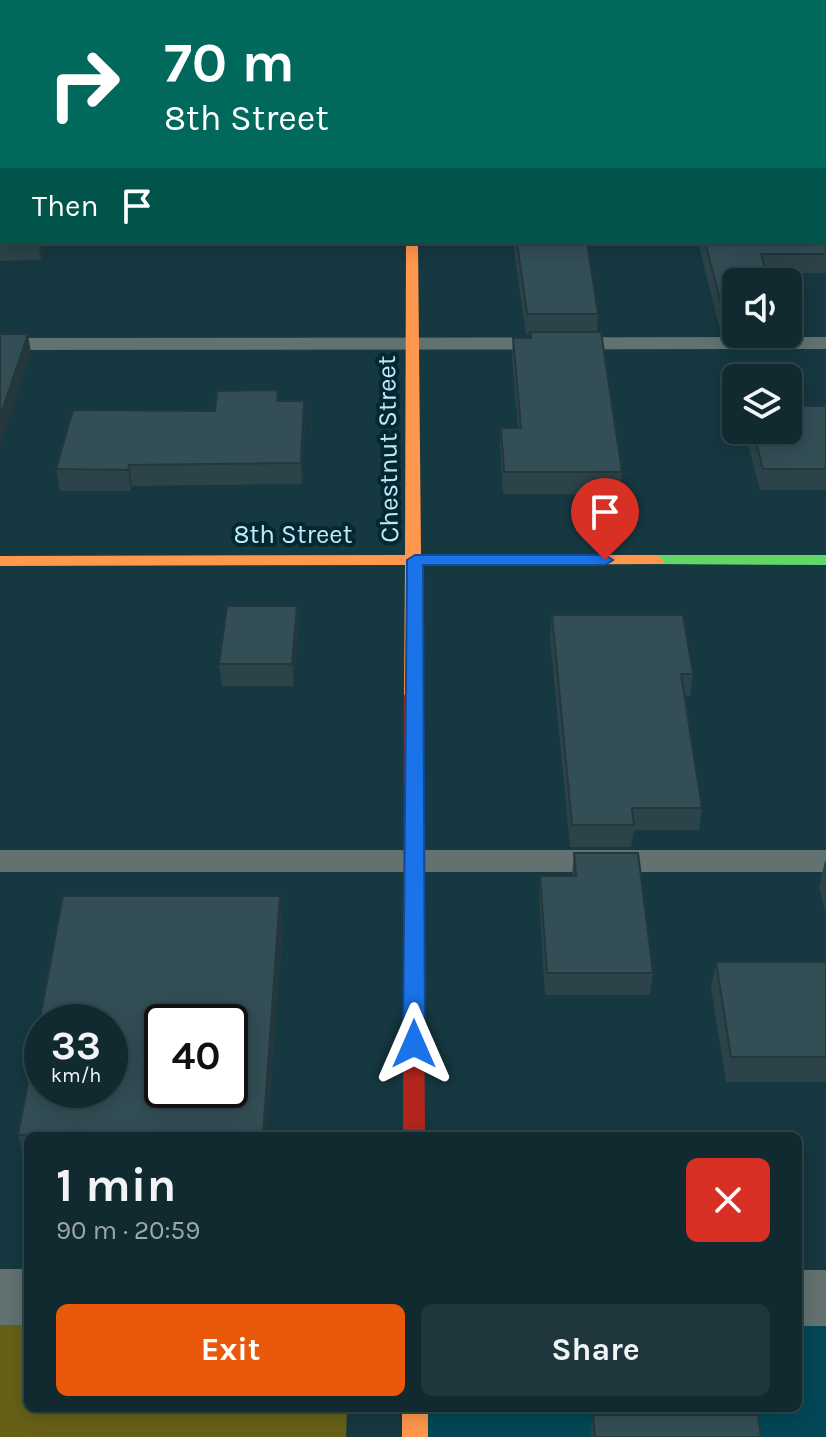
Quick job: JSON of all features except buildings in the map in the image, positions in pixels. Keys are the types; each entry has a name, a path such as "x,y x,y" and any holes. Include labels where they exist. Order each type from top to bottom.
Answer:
{"street":[{"name":"Chestnut Street","path":"412,244 414,1132"},
{"name":"8th Street","path":"0,561 826,560"},
{"path":"0,1297 24,1297"},
{"path":"802,1298 826,1298"},
{"path":"415,1412 415,1437"}],"lane":[{"path":"0,344 826,343"},
{"path":"0,861 826,861"}],"shaded area":[{"path":"0,1297 24,1297 24,1412 347,1412 346,1437 0,1437"},
{"path":"802,1298 826,1298 826,1437 415,1437 415,1412 802,1412"}],"traffic: fast":[{"path":"656,560 826,560"}],"traffic: slow":[{"path":"412,244 413,695"},
{"path":"0,561 656,560"},
{"path":"415,1412 415,1437"}],"traffic: jam":[{"path":"413,695 414,1132"}],"route":[{"path":"414,1044 415,560 605,560"}]}
